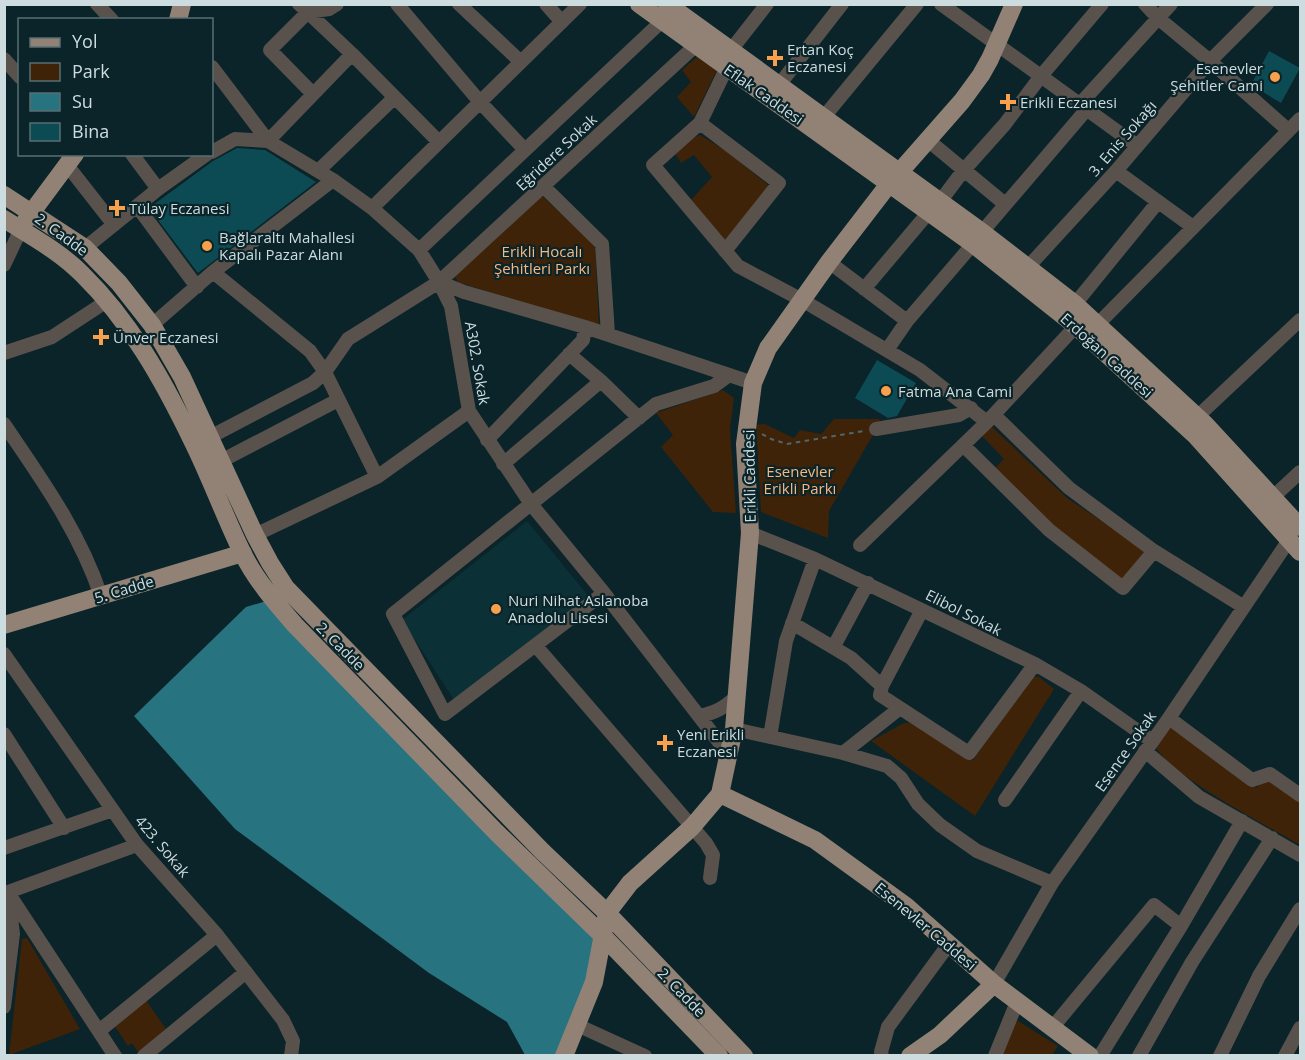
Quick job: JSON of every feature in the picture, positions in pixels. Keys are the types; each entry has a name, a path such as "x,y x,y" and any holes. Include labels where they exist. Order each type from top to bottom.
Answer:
{"main road":[{"name":"Eflak Caddesi","path":"639,4 670,10 729,59 894,178"},
{"name":"Erikli Caddesi","path":"607,913 630,883 692,827 720,794 734,729 750,533 745,444 753,383 768,348 829,262 894,178 962,101 981,75 1014,4"},
{"name":"Eflak Caddesi","path":"670,10 695,46 729,59 779,85 823,118 894,178"},
{"path":"21,229 71,160"},
{"name":"Erdoğan Caddesi","path":"894,178 977,238 1076,326 1194,435 1297,540"},
{"name":"2. Cadde","path":"4,195 85,248 119,284 152,325 182,377 255,535 286,588 542,850 607,913 744,1056"},
{"name":"2. Cadde","path":"4,219 47,245 81,273 107,301 140,343 192,440 243,553 269,595 295,625 496,832 603,936 718,1056"},
{"name":"Erdoğan Caddesi","path":"977,238 1028,267 1099,323 1197,417 1273,497 1297,540"},
{"name":"5. Cadde","path":"4,625 243,553"},
{"name":"Esenevler Caddesi","path":"720,794 815,840 906,906 994,984 1081,1053"},
{"path":"564,1056 594,982 607,913"},
{"path":"910,1056 940,1035 994,984"}],"street":[{"path":"97,4 110,18"},
{"path":"303,8 329,9 337,4"},
{"path":"397,4 480,102 525,150"},
{"path":"459,4 521,62"},
{"path":"471,16 480,4"},
{"path":"546,4 562,22"},
{"path":"372,208 580,4"},
{"path":"767,4 729,59 700,123 654,165 738,266 802,300 920,370 971,408 991,419 1069,488 1154,551 1244,607"},
{"path":"779,85 842,4"},
{"path":"823,118 916,4"},
{"path":"941,4 1137,145"},
{"path":"864,289 1005,124 1041,76 1102,4"},
{"path":"1099,323 1296,126 1210,61 1158,18 1145,4"},
{"path":"887,350 907,321 1083,106 1171,4"},
{"name":"3. Enis Sokağı","path":"1028,267 1116,171 1210,61 1267,4"},
{"path":"303,8 270,50 313,94"},
{"path":"303,8 439,142"},
{"path":"419,250 670,10"},
{"name":"Eğridere Sokak","path":"210,437 313,383 325,372 348,339 439,282 695,46"},
{"path":"213,151 235,140 268,141 352,54"},
{"path":"4,59 18,75"},
{"name":"A302. Sokak","path":"213,68 268,141 333,180 372,208 419,250 451,306 469,411 486,440 531,504 604,593 729,755"},
{"path":"318,171 394,98"},
{"path":"700,123 779,183 725,251"},
{"path":"928,141 1005,204"},
{"path":"133,156 158,189"},
{"path":"85,248 203,156"},
{"path":"71,160 114,225"},
{"path":"1116,171 1193,227"},
{"path":"152,325 213,272 333,180"},
{"path":"543,186 602,244 608,334"},
{"path":"1076,304 1158,202"},
{"path":"137,206 197,287"},
{"path":"4,265 21,229"},
{"path":"829,262 907,321"},
{"path":"213,272 310,351 325,372 377,477"},
{"path":"439,282 464,292 608,334 753,383"},
{"path":"4,352 52,337 107,301"},
{"path":"1197,417 1300,320"},
{"path":"860,545 991,419 1076,326"},
{"path":"486,440 583,340 585,327"},
{"path":"569,354 639,418"},
{"path":"604,593 445,714 393,614 656,404 714,386 729,375"},
{"path":"503,464 601,381"},
{"path":"221,461 338,400"},
{"path":"876,429 959,415 971,408"},
{"path":"255,535 377,477 469,411"},
{"path":"4,424 62,508 93,573 101,596"},
{"path":"963,445 1049,530 1123,588 1154,551"},
{"path":"1273,497 1300,472"},
{"name":"Elibol Sokak","path":"750,533 868,583 1035,664 1082,691 1148,746 1199,797 1300,855"},
{"name":"Esence Sokak","path":"994,984 1052,883 1169,718 1244,607 1297,540"},
{"path":"771,737 786,641 815,559"},
{"path":"834,646 868,583"},
{"path":"922,609 882,686 880,695 969,753 1035,664"},
{"path":"792,623 834,646 867,671 882,686"},
{"path":"536,646 706,843 713,855 710,878"},
{"name":"423. Sokak","path":"4,654 137,845 217,935 283,1020 293,1041 291,1056"},
{"path":"1005,800 1082,691"},
{"path":"699,716 714,713 736,697"},
{"path":"843,753 900,708"},
{"path":"1169,718 1252,780 1270,774 1300,795"},
{"path":"734,729 843,753 887,766 901,778 918,804 940,825 977,851 1052,883"},
{"path":"4,734 64,828"},
{"path":"4,848 112,810"},
{"path":"1100,1056 1181,926 1242,821"},
{"path":"1139,1056 1192,962 1272,838"},
{"path":"6,890 137,845"},
{"path":"4,1007 14,934 6,890"},
{"path":"6,890 115,1056"},
{"path":"1052,1028 1154,905 1181,926"},
{"path":"1220,1056 1259,976 1300,912"},
{"path":"99,1031 217,935"},
{"path":"882,1056 888,1027 949,944"},
{"path":"144,1056 246,972"},
{"path":"995,1056 1017,1002"},
{"path":"577,1025 645,1056"},
{"path":"1285,1056 1300,1028"}],"path":[{"path":"748,424 771,440 787,444 876,429"}],"shaded area":[{"name":"Nuri Nihat Aslanoba Anadolu Lisesi","path":"527,521 590,598 454,700 402,620"}],"green space":[{"path":"697,57 717,70 694,117 677,97 691,82 682,70"},
{"path":"700,135 726,151 770,188 730,238 721,241 690,201 712,177 694,155 681,163 674,152"},
{"name":"Erikli Hocalı Şehitleri Parkı","path":"542,196 595,245 599,327 458,282 455,276"},
{"path":"723,390 734,398 730,429 736,513 713,512 661,447 673,435 656,413"},
{"name":"Esenevler Erikli Parkı","path":"834,419 880,419 829,511 828,538 761,512 756,425 765,424 794,438 800,430 821,434"},
{"path":"991,426 1067,498 1145,550 1122,581 1051,526 994,469 1004,459 982,436"},
{"path":"1033,677 1039,677 1054,689 975,816 871,741 904,723 913,723 973,760"},
{"path":"1171,725 1256,788 1267,778 1300,802 1300,845 1199,786 1165,759 1156,747"},
{"path":"27,938 80,1029 9,1055 22,939"},
{"path":"146,1000 166,1029 138,1052 132,1043 128,1046 114,1025"},
{"path":"1015,1019 1058,1046 1052,1055 1001,1056"}],"water":[{"path":"273,599 603,936 561,1055 525,1055 507,1022 429,973 235,829 134,716 246,607"}],"building":[{"name":"Esenevler Şehitler Cami","path":"1269,51 1300,68 1281,103 1251,85"},
{"name":"Bağlaraltı Mahallesi Kapalı Pazar Alanı","path":"237,148 265,150 316,182 198,273 149,208 213,161"},
{"name":"Fatma Ana Cami","path":"877,360 916,383 897,416 888,418 855,398"}],"place":[{"name":"Ertan Koç Eczanesi","path":"775,58"},
{"name":"Esenevler Şehitler Cami","path":"1275,77"},
{"name":"Erikli Eczanesi","path":"1008,102"},
{"name":"Tülay Eczanesi","path":"117,208"},
{"name":"Bağlaraltı Mahallesi Kapalı Pazar Alanı","path":"207,246"},
{"name":"Ünver Eczanesi","path":"101,337"},
{"name":"Fatma Ana Cami","path":"886,391"},
{"name":"Nuri Nihat Aslanoba Anadolu Lisesi","path":"496,609"},
{"name":"Yeni Erikli Eczanesi","path":"665,743"}]}
